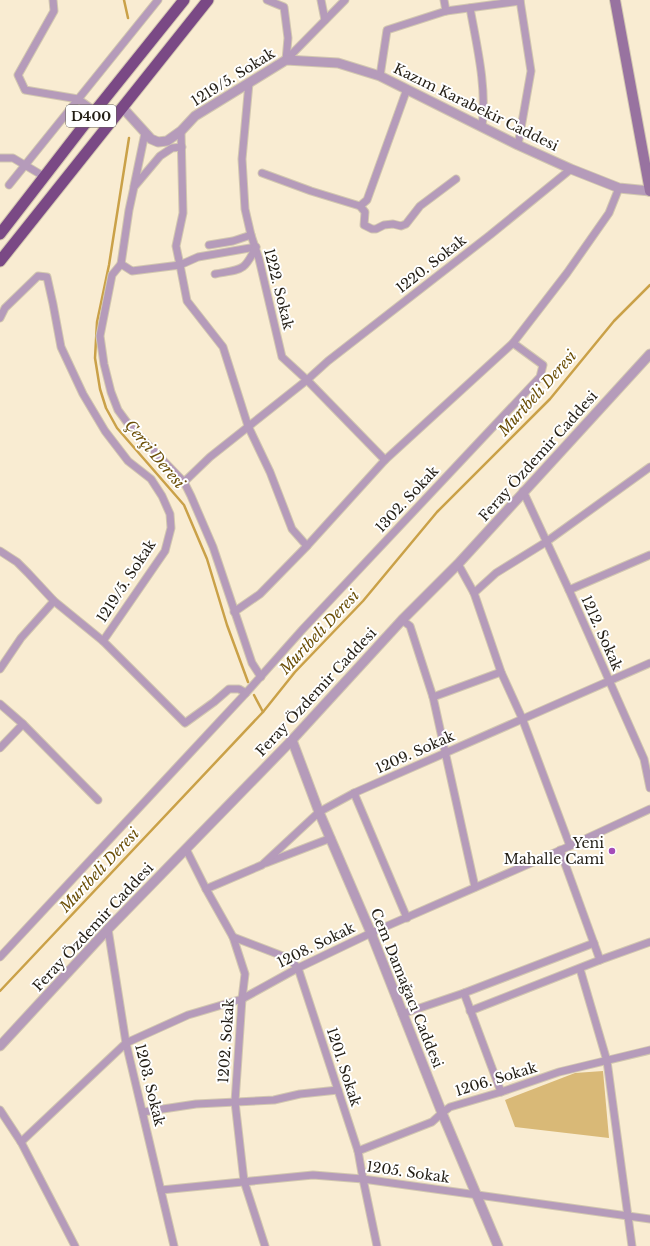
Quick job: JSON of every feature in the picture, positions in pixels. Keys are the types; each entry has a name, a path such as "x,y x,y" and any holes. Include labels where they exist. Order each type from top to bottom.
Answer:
{"highway":[{"name":"D400","path":"0,234 95,111 184,0"},
{"name":"D400","path":"0,261 208,0"}],"main road":[{"path":"615,0 650,191"}],"street":[{"path":"53,0 54,11 18,75 25,90 78,99 95,111"},
{"path":"9,186 158,0"},
{"path":"267,0 284,7 288,38 286,60"},
{"path":"321,0 325,20"},
{"path":"286,60 344,0"},
{"path":"444,0 446,11"},
{"path":"380,76 387,30 446,11 520,0 531,72 518,145"},
{"path":"470,8 483,84 484,112 482,127"},
{"name":"1219/5. Sokak","path":"122,107 151,139 158,142 167,141 181,131 195,116 286,60"},
{"name":"Kazım Karabekir Caddesi","path":"286,60 338,63 380,76 518,145 571,169 619,188 650,191"},
{"name":"1222. Sokak","path":"249,83 242,159 245,209 251,235 256,247 282,357 307,380 385,460"},
{"path":"360,206 367,200 407,89"},
{"path":"181,131 183,213 176,246 187,301 223,347 248,426 270,472 292,529 307,546"},
{"path":"0,957 261,677 252,663 213,547 184,482 129,425 118,410 111,392 104,364 100,336 112,275 121,264 129,210 145,133"},
{"path":"134,187 160,156 172,148 182,147"},
{"path":"0,158 13,158 45,177"},
{"name":"1220. Sokak","path":"184,482 210,457 307,380 328,360 490,235 571,169"},
{"path":"262,173 311,191 360,206 366,212 364,225 372,229 389,224 401,226 406,224 420,206 456,179"},
{"path":"234,612 260,594 307,546 385,460 512,343 610,213 619,188"},
{"path":"209,245 233,241 251,235"},
{"path":"121,264 132,271 180,265 198,257 256,247"},
{"path":"215,274 241,269 249,262 256,247"},
{"name":"1219/5. Sokak","path":"0,318 5,308 38,276 47,277 60,347 83,394 105,432 128,461 151,479 162,496 170,514 171,528 165,550 103,641"},
{"name":"1302. Sokak","path":"261,677 302,630 540,377 542,365 512,343"},
{"name":"Feray Özdemir Caddesi","path":"0,1046 108,929 292,740 402,620 458,564 650,354"},
{"path":"474,593 496,573 546,542 650,467"},
{"name":"1212. Sokak","path":"524,491 609,681 647,758 650,788"},
{"path":"0,551 24,569 54,601 103,641 185,723 214,702 230,688 239,689 246,694"},
{"path":"569,590 650,555"},
{"path":"458,564 474,593 501,672 522,718 570,846"},
{"path":"0,669 21,638 54,601"},
{"path":"402,620 410,626 433,697 475,887"},
{"name":"1209. Sokak","path":"206,889 262,865 319,812 354,793 650,663"},
{"path":"433,697 501,672"},
{"path":"0,704 24,724 98,800"},
{"path":"0,748 24,724"},
{"name":"Cem Damağacı Caddesi","path":"292,740 319,812 371,933 442,1113 498,1246"},
{"path":"354,793 407,918"},
{"name":"1208. Sokak","path":"21,1142 126,1043 188,1015 242,999 298,968 371,933 570,846 650,809"},
{"path":"262,865 331,838"},
{"name":"1202. Sokak","path":"186,848 232,937 245,974 235,1102 244,1181 265,1246"},
{"path":"560,850 600,960"},
{"name":"1203. Sokak","path":"108,929 126,1043 174,1246"},
{"path":"232,937 288,958 298,968"},
{"path":"470,1011 650,942"},
{"path":"402,1014 464,993 594,943"},
{"name":"1201. Sokak","path":"298,968 358,1151 377,1246"},
{"path":"580,969 607,1061 632,1246"},
{"path":"464,993 500,1092"},
{"name":"1206. Sokak","path":"358,1151 432,1122 450,1107 559,1072 650,1050"},
{"path":"143,1112 196,1104 274,1100 300,1094 338,1090"},
{"path":"0,1110 21,1142 75,1246"},
{"name":"1205. Sokak","path":"161,1190 313,1175 363,1179 650,1219"}],"shaded area":[{"path":"603,1071 609,1138 515,1127 505,1100 575,1073"}],"waterway":[{"name":"Çerçi Deresi","path":"124,0 128,18"},
{"name":"Çerçi Deresi","path":"129,138 109,265 97,322 95,358 100,389 106,408 117,428 184,505 207,559 227,625 248,682"},
{"name":"Murtbeli Deresi","path":"0,991 263,712 295,672 363,601 437,512 550,399 614,321 650,285"},
{"name":"Çerçi Deresi","path":"254,695 263,712"}],"place":[{"name":"Yeni Mahalle Cami","path":"612,851"}]}
